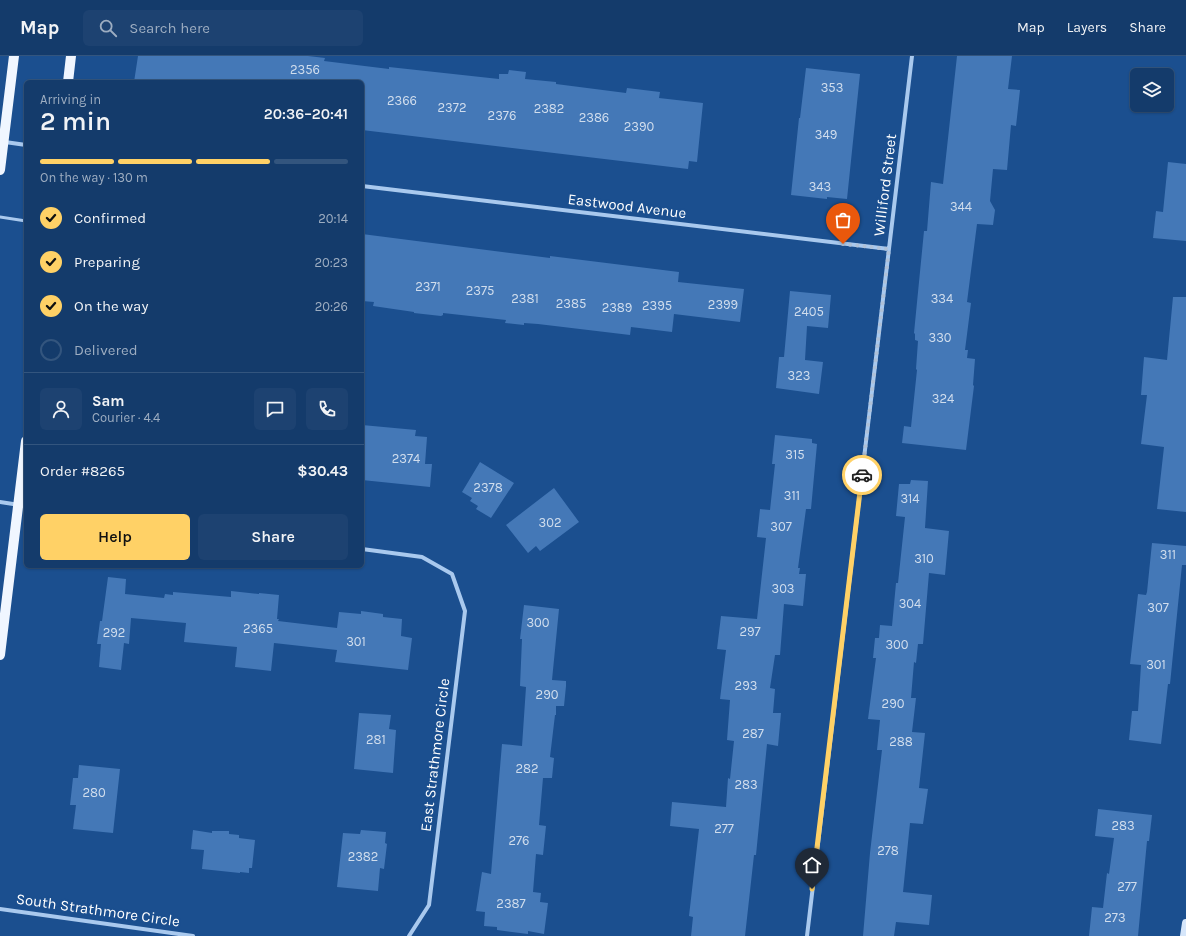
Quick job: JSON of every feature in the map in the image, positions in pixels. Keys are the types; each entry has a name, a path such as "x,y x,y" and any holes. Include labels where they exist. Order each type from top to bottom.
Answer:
{"main road":[{"path":"0,170 14,56"},
{"path":"68,80 70,56"},
{"path":"0,655 22,506 24,474"},
{"path":"1184,936 1186,923"}],"street":[{"name":"Williford Street","path":"807,936 912,56"},
{"path":"3,142 24,145"},
{"name":"Eastwood Avenue","path":"364,186 889,249"},
{"path":"0,502 22,506"},
{"name":"East Strathmore Circle","path":"364,549 422,557 452,574 465,611 429,905 410,936"},
{"name":"South Strathmore Circle","path":"0,908 193,936"}],"lane":[{"path":"0,218 24,221"}],"building":[{"path":"138,56 308,56 325,58 324,61 389,69 389,67 499,79 499,74 508,74 509,70 526,72 525,79 556,82 556,84 626,93 627,88 660,92 659,98 703,103 697,162 689,161 688,169 364,130 364,80 134,80"},
{"path":"957,56 1012,56 1008,89 1020,90 1016,126 1011,125 1007,170 993,169 990,201 995,210 993,225 977,224 967,302 971,303 965,350 968,350 967,358 975,359 974,386 966,450 902,443 904,426 911,427 917,370 918,341 915,340 914,333 924,231 927,231 931,182 943,184"},
{"path":"806,68 860,74 847,199 827,197 827,199 791,195"},
{"path":"1168,162 1186,164 1186,241 1153,238 1156,211 1163,212"},
{"path":"364,234 550,258 550,256 679,272 678,282 744,289 740,322 674,314 672,332 631,327 630,335 538,324 524,323 524,325 505,323 506,320 443,313 441,316 414,313 373,306 374,302 364,301"},
{"path":"790,291 831,295 828,328 807,326 805,360 823,362 819,394 776,388 779,357 784,357"},
{"path":"1173,297 1186,297 1186,512 1157,509 1164,447 1141,444 1147,395 1141,395 1144,357 1167,360"},
{"path":"364,425 416,430 415,436 427,437 425,464 432,464 430,487 364,480"},
{"path":"775,435 812,439 812,443 817,444 811,509 806,509 798,568 800,568 799,574 806,574 803,606 784,604 780,655 775,655 770,688 775,689 773,713 781,713 778,746 767,744 756,855 754,855 745,936 691,936 693,917 689,916 699,829 670,826 672,802 726,807 728,778 730,779 734,741 727,740 730,700 720,699 726,650 717,649 721,616 757,619 766,538 757,537 760,509 770,510 775,464 772,464"},
{"path":"480,462 514,483 491,518 476,509 478,506 470,501 472,498 462,492"},
{"path":"911,480 928,481 925,528 949,531 945,575 929,573 923,644 918,644 916,663 914,662 911,698 916,698 912,732 925,733 919,788 928,789 923,824 910,823 903,892 932,895 929,925 896,922 894,936 863,936 870,853 882,750 877,750 880,720 868,719 876,658 873,658 875,638 879,638 880,625 892,626 905,517 896,516 899,484 910,484"},
{"path":"554,488 579,522 540,551 536,546 528,553 506,525"},
{"path":"1152,543 1186,546 1186,565 1182,565 1170,684 1168,684 1161,744 1129,740 1132,711 1138,711 1141,665 1130,664 1138,594 1146,595 1147,592"},
{"path":"108,577 126,579 125,594 164,598 165,594 173,595 173,592 231,597 231,591 279,595 278,621 337,628 339,612 361,614 361,611 383,614 383,617 402,619 401,636 412,638 408,670 335,662 337,650 274,643 271,671 235,667 237,647 184,642 186,623 131,618 129,644 124,643 121,670 99,667 101,644 97,644 100,621 102,621"},
{"path":"524,605 559,609 552,680 566,681 564,706 556,706 550,757 554,758 552,778 543,778 539,825 546,826 543,855 536,854 533,892 541,893 540,902 548,903 544,934 528,931 528,934 497,930 497,927 484,926 485,912 476,911 482,872 491,874 502,744 522,746 526,687 520,686 522,639 520,639"},
{"path":"359,713 391,715 389,729 396,730 393,773 354,769"},
{"path":"79,765 120,769 113,833 73,829 76,805 70,805 73,778 78,778"},
{"path":"1098,809 1152,815 1149,841 1147,841 1138,936 1089,936 1092,907 1103,908 1107,873 1109,874 1114,838 1095,836"},
{"path":"193,830 212,833 212,831 229,831 229,834 239,835 239,838 255,840 252,868 249,868 249,873 202,869 204,850 191,849"},
{"path":"361,830 386,832 385,843 387,844 384,869 380,868 378,891 337,887 343,833 360,834"}],"way so far":[{"path":"843,244 889,249 862,475"}],"route":[{"path":"812,889 862,475"}]}
